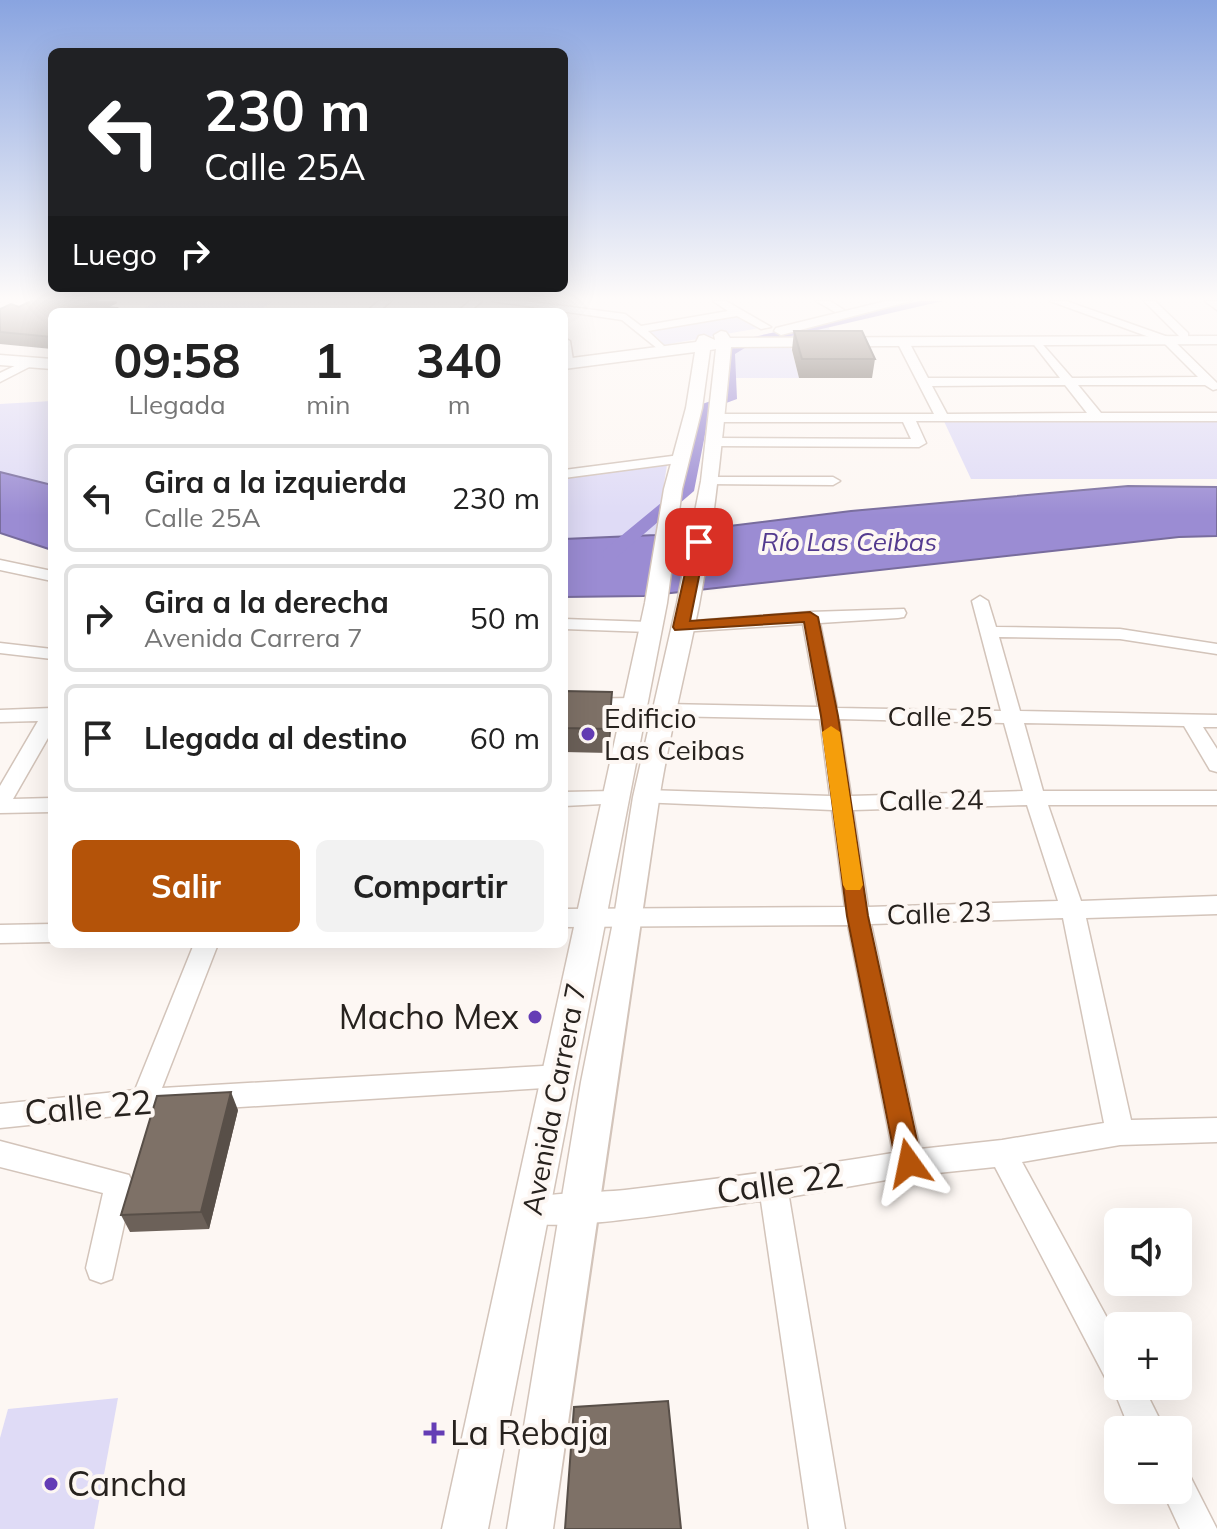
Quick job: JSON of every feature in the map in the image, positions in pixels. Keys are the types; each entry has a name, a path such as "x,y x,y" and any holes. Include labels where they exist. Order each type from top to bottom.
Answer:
{"main road":[{"name":"Avenida Carrera 7","path":"465,1529 560,1076 577,918 615,798 656,603 673,489 704,372"},
{"name":"Avenida Carrera 7","path":"530,1529 598,1082 629,917 646,797 710,481 716,418 714,372"}],"street":[{"path":"919,372 942,417"},
{"path":"1061,372 1097,417"},
{"path":"924,382 1213,385"},
{"path":"715,442 919,443 908,417"},
{"path":"716,418 1217,417"},
{"path":"568,473 680,459"},
{"path":"710,481 833,481"},
{"path":"0,565 48,575"},
{"path":"980,601 1035,798 1072,908 1120,1133"},
{"path":"684,615 810,617 898,613"},
{"path":"810,617 829,716 858,916 909,1163"},
{"path":"568,624 649,627"},
{"path":"987,632 1120,634 1217,649"},
{"path":"0,648 48,654"},
{"path":"568,705 635,704"},
{"name":"Calle 25","path":"664,710 829,716 1217,721"},
{"path":"0,716 48,715"},
{"path":"1190,721 1217,765"},
{"path":"48,722 0,804 48,805"},
{"name":"Calle 24","path":"646,797 840,803 1035,798 1217,798"},
{"path":"568,799 615,798"},
{"name":"Calle 23","path":"577,918 858,916 1217,905"},
{"path":"0,934 48,933"},
{"path":"144,1101 204,948"},
{"name":"Calle 22","path":"0,1116 144,1101 560,1076"},
{"name":"Calle 22","path":"532,1211 580,1209 773,1186 1120,1133 1217,1130"},
{"path":"1002,1153 1104,1344"},
{"path":"0,1154 119,1184 101,1268"},
{"path":"773,1186 827,1529"},
{"path":"1186,1504 1199,1529"}],"shaded area":[{"path":"721,372 798,372 799,378 720,378"},
{"path":"48,401 48,484 0,472 0,404"},
{"path":"942,417 1217,417 1217,479 971,479"},
{"path":"667,465 656,535 568,539 568,477"},
{"name":"Cancha","path":"118,1398 94,1529 0,1529 0,1438 8,1409"}],"water":[{"path":"0,472 48,484 48,549 0,533"},
{"name":"Río Las Ceibas","path":"1128,486 1217,487 1217,536 1179,537 644,596 568,597 568,539 656,535 851,511"}],"building":[{"path":"568,691 612,692 609,729 568,728"},
{"path":"231,1092 201,1212 121,1215 157,1096"},
{"path":"668,1401 681,1529 565,1529 574,1407"}],"waterway":[{"path":"610,554 686,491 703,406 730,399 729,372"}],"slow traffic":[{"path":"831,732 853,885"}],"place":[{"name":"Edificio Las Ceibas","path":"588,734"},
{"name":"Macho Mex","path":"535,1017"},
{"name":"La Rebaja","path":"434,1433"},
{"name":"Cancha","path":"51,1484"}],"route":[{"path":"699,542 681,627 810,617 829,716 858,916 909,1163"}]}
